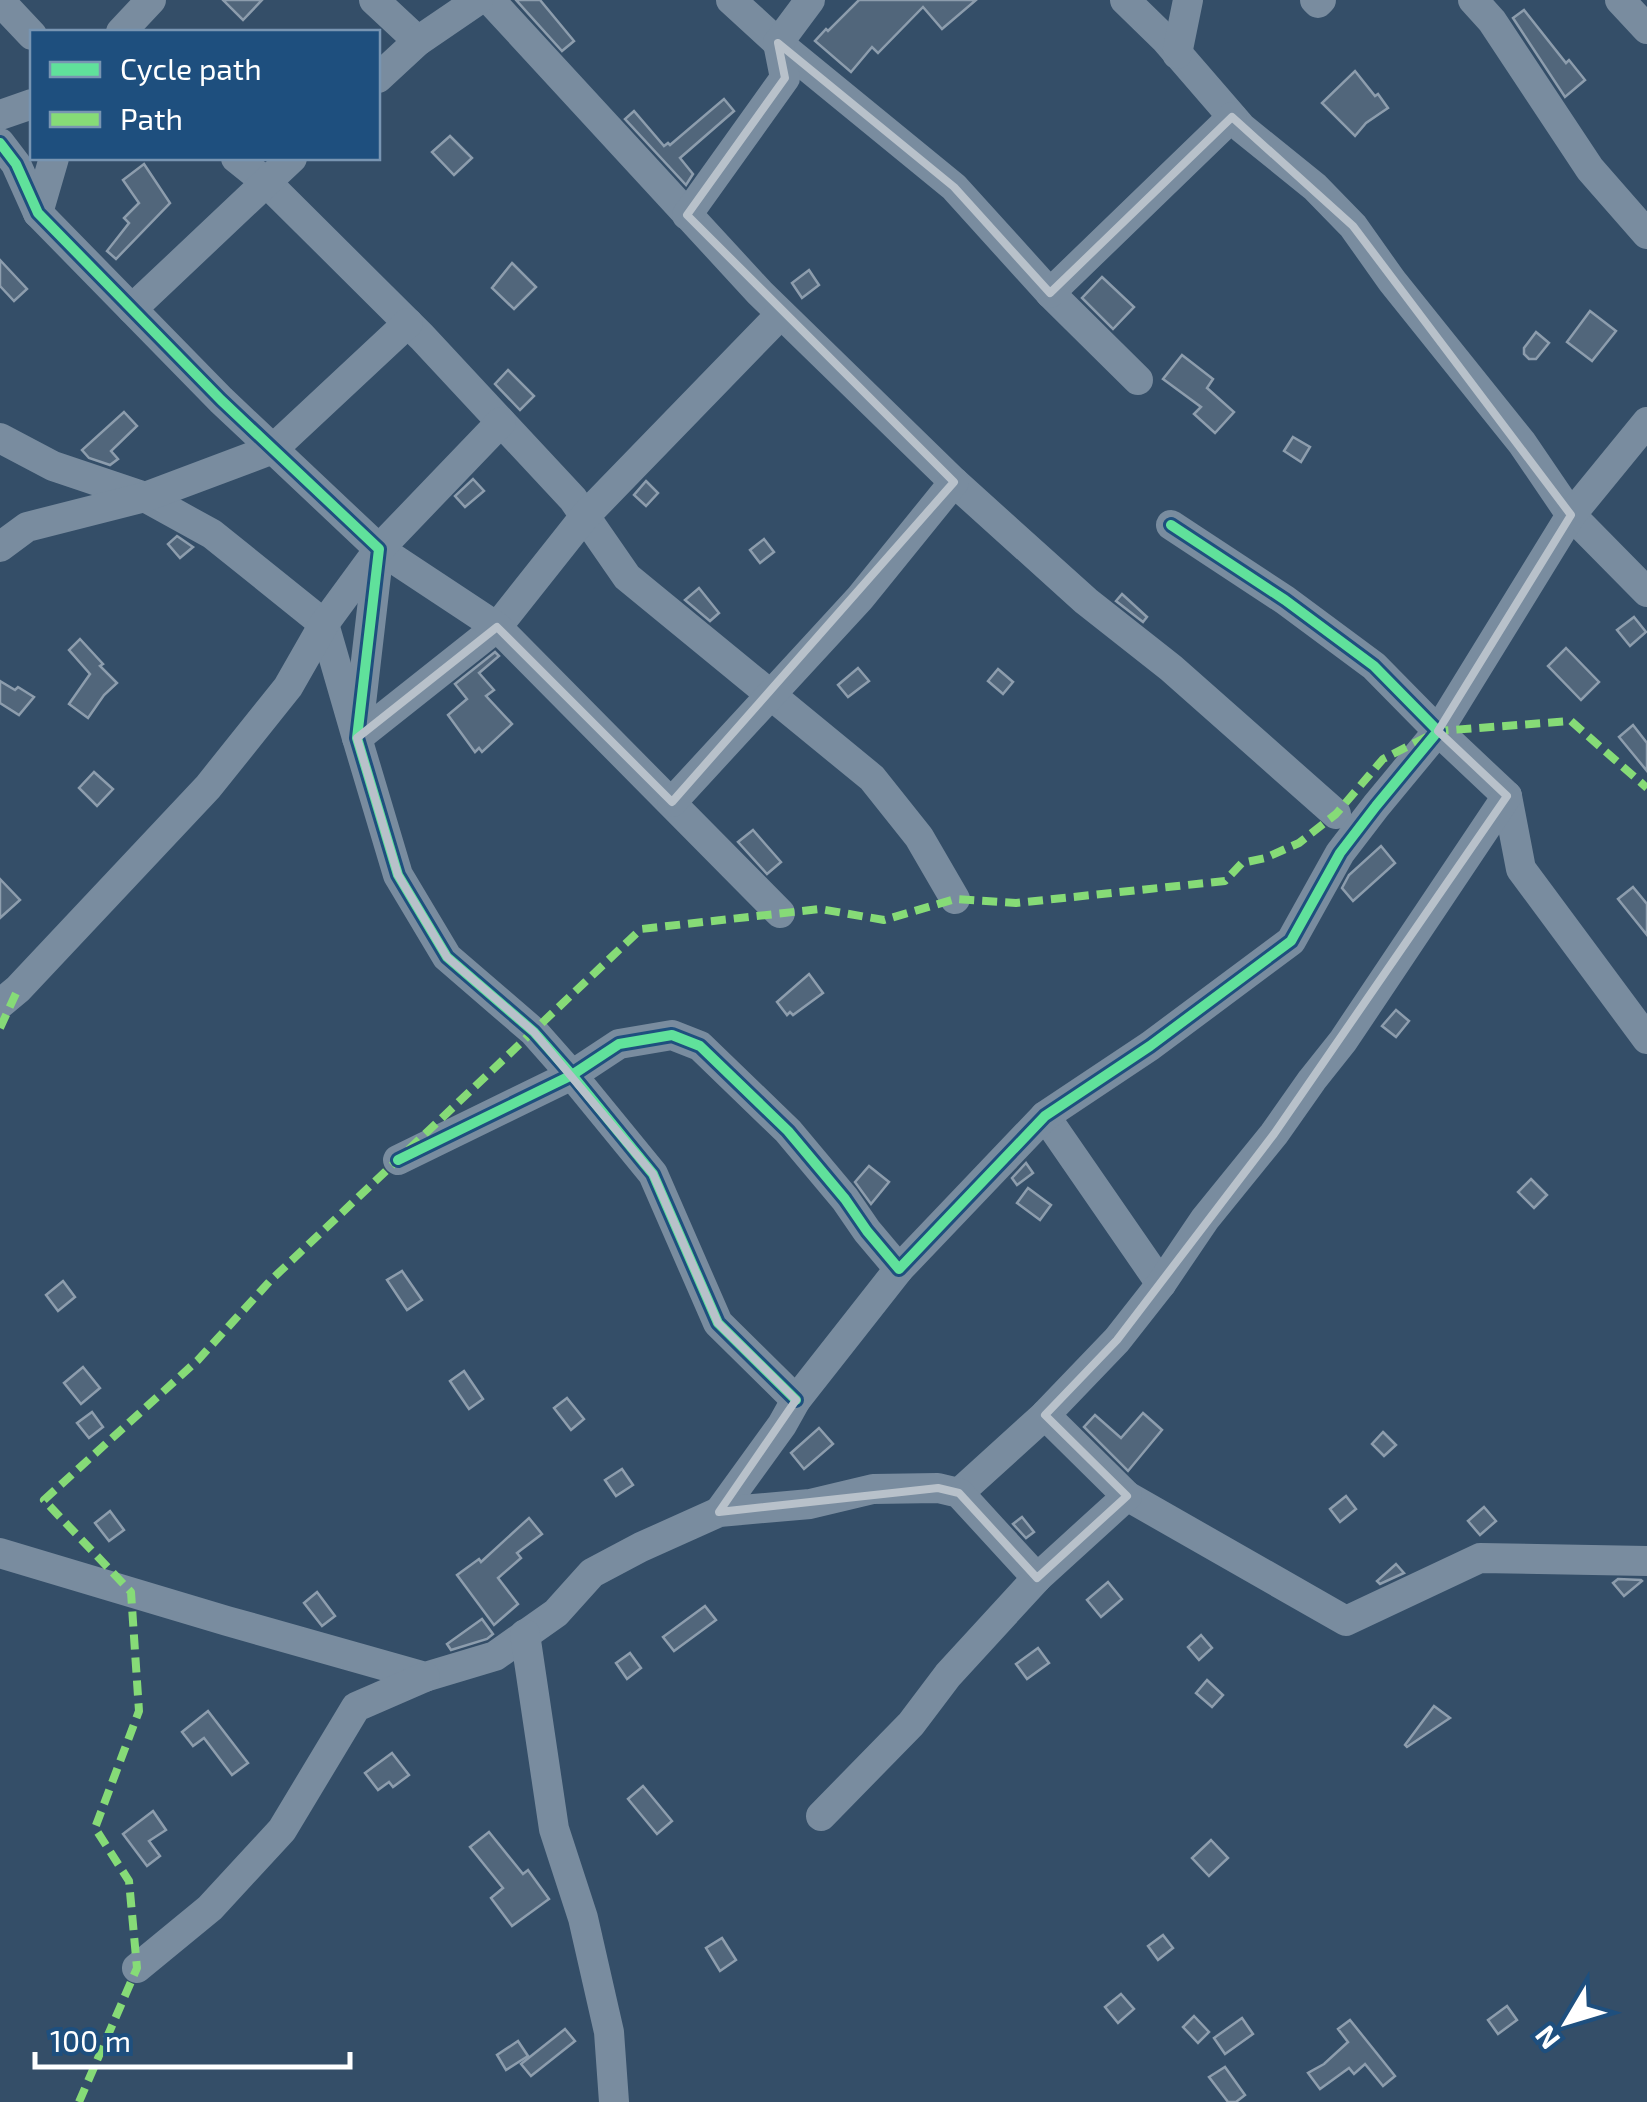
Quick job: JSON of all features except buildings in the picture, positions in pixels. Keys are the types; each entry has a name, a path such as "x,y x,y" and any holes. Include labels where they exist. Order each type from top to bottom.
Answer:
{"street":[{"path":"123,30 151,0"},
{"path":"374,0 418,40"},
{"path":"380,76 418,40 478,0"},
{"path":"490,0 781,314 954,482 1336,814"},
{"path":"731,0 954,187 1050,293 1138,380"},
{"path":"687,215 785,78 778,43 810,0"},
{"path":"1125,0 1242,128 1316,187 1353,226 1392,281 1522,443 1571,515 1647,592"},
{"path":"1177,54 1188,0"},
{"path":"1473,0 1492,21 1590,169 1647,234"},
{"path":"0,2 30,34"},
{"path":"0,115 30,105"},
{"path":"1050,293 1232,117"},
{"path":"0,143 16,164 38,213 222,400 379,548 496,627 780,913"},
{"path":"38,213 53,160"},
{"path":"238,160 266,182 408,324 574,499 627,577 872,778 919,837 955,899"},
{"path":"132,309 290,160"},
{"path":"357,738 496,627 585,516 781,314"},
{"path":"0,547 27,526 146,497 274,449 408,324"},
{"path":"0,1004 208,786 288,687 324,624 379,548 502,422"},
{"path":"719,1512 782,1426 796,1400 899,1270 1045,1116 1150,1046 1291,941 1340,853 1438,731 1571,515 1647,422"},
{"path":"0,438 53,466 146,497 212,534 324,624 398,875 447,956 534,1032 653,1174 718,1323 796,1400"},
{"path":"672,802 860,598 954,482"},
{"path":"1172,525 1285,600 1374,666 1508,796 1521,869 1647,1039"},
{"path":"357,738 379,548"},
{"path":"959,1493 1045,1414 1116,1340 1161,1284 1205,1219 1343,1041 1508,796"},
{"path":"398,1160 572,1075 619,1044 672,1034 700,1046 788,1132 899,1270"},
{"path":"1045,1116 1161,1284"},
{"path":"1045,1414 1127,1496 1346,1621 1480,1558 1647,1561"},
{"path":"137,1968 210,1908 282,1830 356,1707 425,1677 495,1656 556,1613 592,1573 719,1512 810,1504 873,1489 938,1488 959,1493 1037,1578"},
{"path":"821,1816 911,1724 948,1675 1037,1578 1127,1496"},
{"path":"0,1553 425,1677"},
{"path":"526,1634 554,1829 583,1918 609,2032 614,2102"}],"highlighted area":[{"path":"778,43 954,187 1050,293 1232,117 1353,226 1571,515 1438,731 1507,796 1274,1134 1117,1340 1045,1415 1127,1496 1037,1578 959,1493 938,1488 719,1512 796,1400 718,1323 653,1174 534,1032 447,957 398,875 357,738 497,627 672,802 954,482 687,215 785,78"}],"marked path":[{"path":"79,2102 137,1968 129,1881 95,1828 139,1711 131,1592 44,1500 198,1360 270,1281 641,929 820,909 884,920 955,899 1016,903 1225,881 1242,863 1299,843 1336,814 1383,759 1438,731 1571,721 1647,788"},
{"path":"0,1028 18,989"}],"cycle path":[{"path":"0,143 16,164 38,213 221,400 379,549 357,738 398,875 447,957 534,1032 653,1174 718,1323 796,1400"},
{"path":"398,1160 572,1075 619,1044 672,1035 700,1046 788,1131 899,1269 1045,1116 1150,1046 1291,941 1340,853 1438,731 1374,666 1285,600 1171,525"}]}
